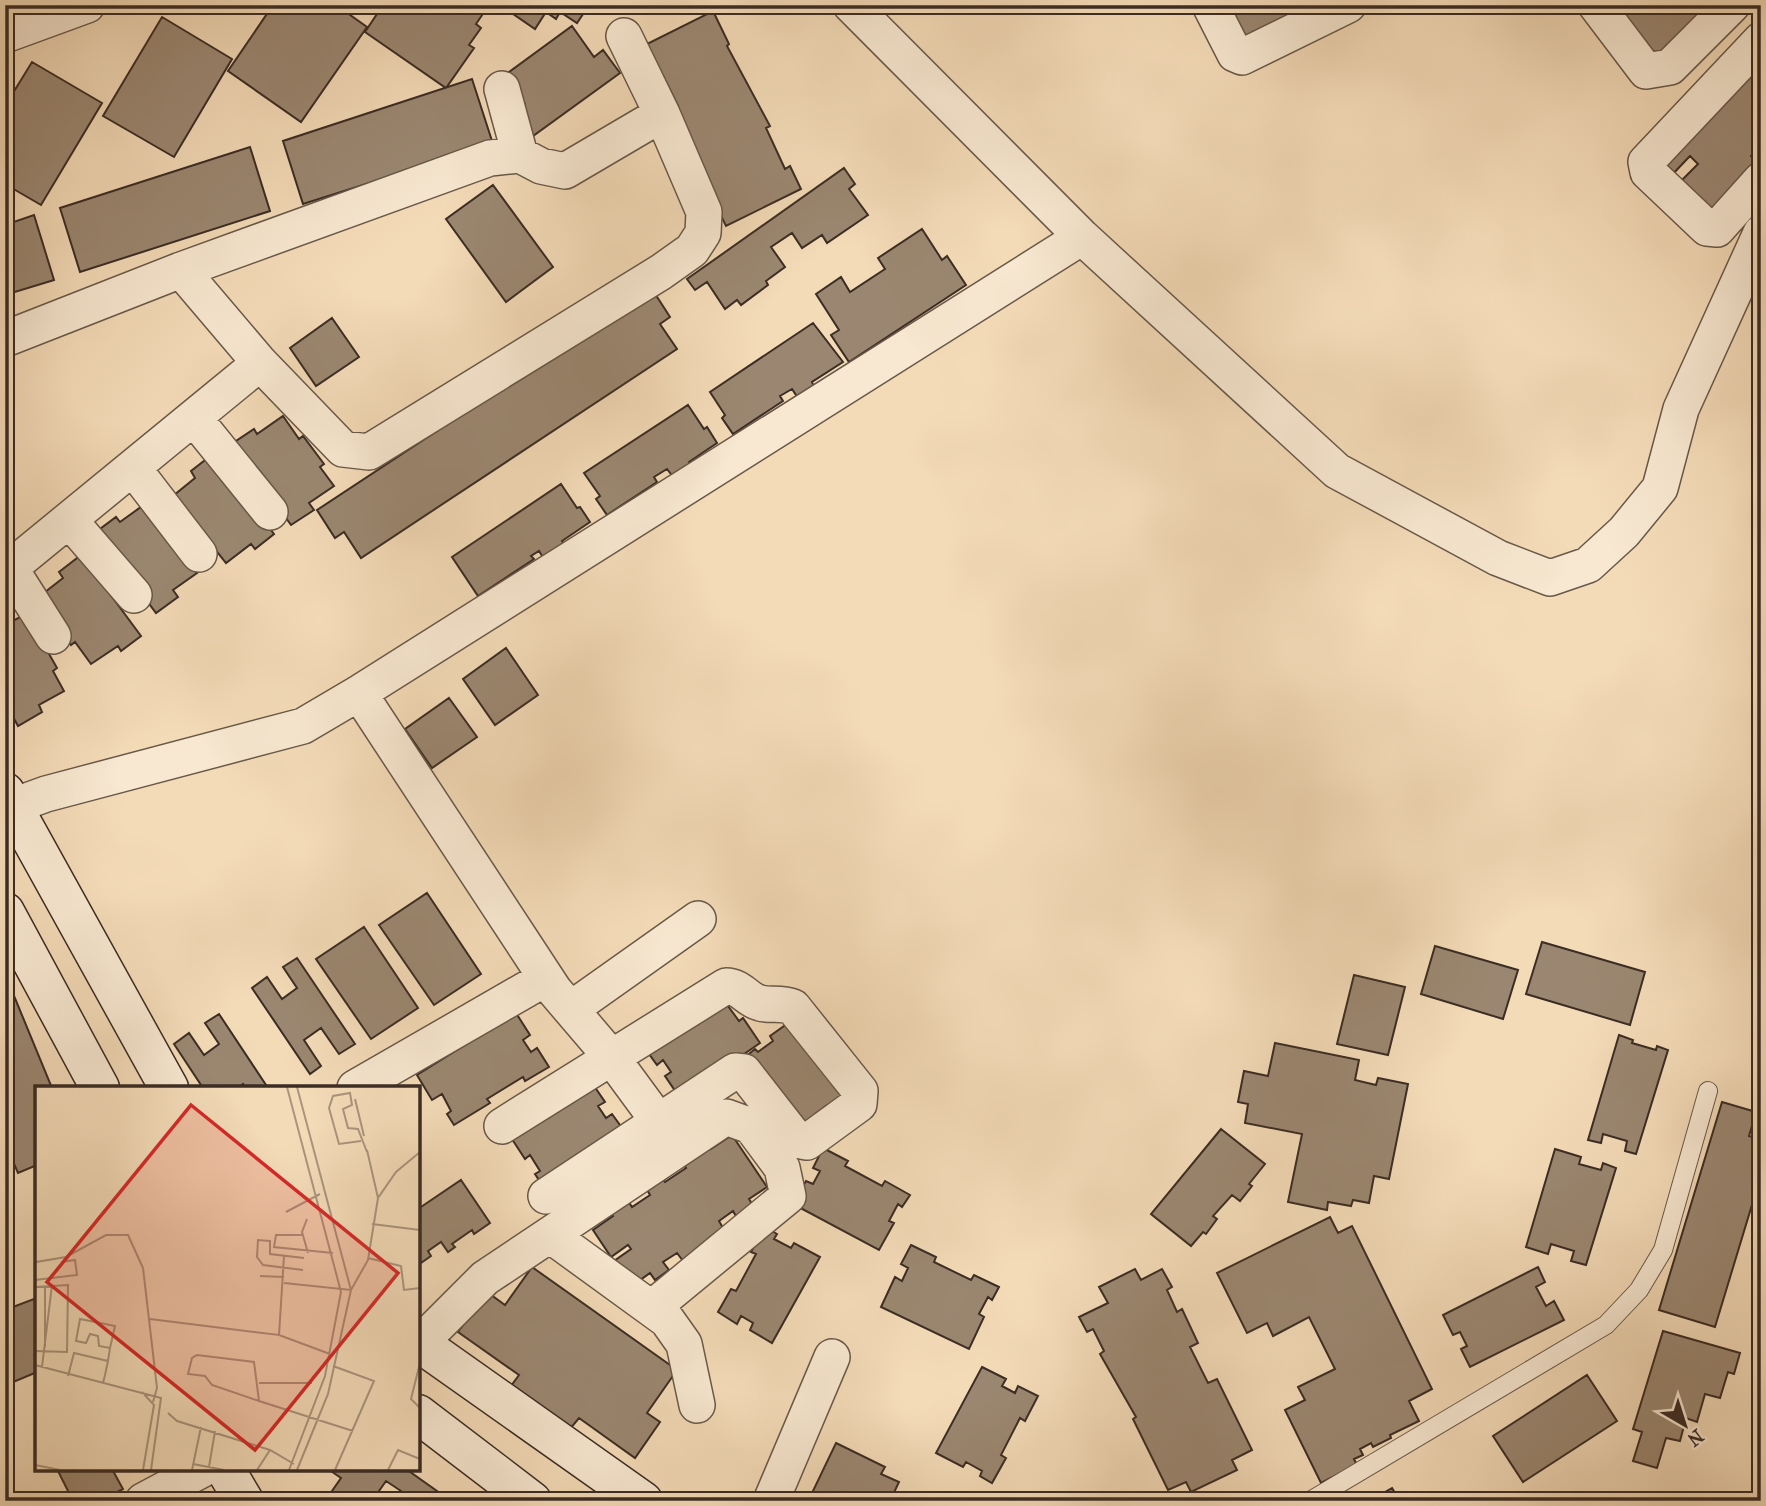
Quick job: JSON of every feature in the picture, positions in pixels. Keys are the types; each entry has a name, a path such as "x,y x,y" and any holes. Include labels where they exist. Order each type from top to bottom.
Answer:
{"street":[{"path":"5,35 87,5"},
{"path":"851,5 1082,237 1337,471 1499,558 1550,578 1588,565 1625,532 1660,488 1681,409 1761,233"},
{"path":"1210,5 1235,54 1242,57 1348,5"},
{"path":"1595,5 1646,71 1670,67 1732,5"},
{"path":"181,270 260,363 343,449 369,452 650,279 692,250 703,233 704,212 662,114 624,36"},
{"path":"1761,40 1646,162 1648,172 1707,228 1717,229 1761,180"},
{"path":"502,89 520,155"},
{"path":"5,340 181,270 490,158 520,155 541,166 565,172 662,114"},
{"path":"168,1086 9,799 46,794 303,726 1082,237"},
{"path":"53,635 8,570 260,363"},
{"path":"194,418 270,512"},
{"path":"133,468 199,554"},
{"path":"70,521 134,595"},
{"path":"359,693 546,978 612,1058 659,1122"},
{"path":"5,912 99,1086"},
{"path":"571,1010 698,919"},
{"path":"358,1086 546,978"},
{"path":"502,1126 726,986 734,986 759,1003 781,1002 793,1007 860,1091 859,1104 807,1142 797,1140 744,1072 735,1071 546,1196"},
{"path":"420,1342 485,1278 726,1117 751,1126 782,1168 788,1196 652,1308"},
{"path":"550,1235 667,1320 684,1344 696,1405"},
{"path":"420,1344 643,1501"},
{"path":"771,1501 832,1357"},
{"path":"420,1416 532,1501"},
{"path":"143,1501 199,1471"},
{"path":"226,1471 244,1501"}],"lane":[{"path":"1310,1501 1606,1325 1639,1290 1663,1250 1708,1091"}],"building":[{"path":"273,5 336,5 367,27 301,122 228,71"},
{"path":"383,5 489,5 476,24 481,28 469,45 474,48 446,88 365,32"},
{"path":"500,5 589,5 577,23 560,12 556,19 546,12 535,29"},
{"path":"1220,5 1336,5 1244,52"},
{"path":"1619,5 1704,5 1712,18 1655,57 1613,11"},
{"path":"713,11 729,44 727,46 770,126 766,128 785,169 790,166 801,189 726,226 670,111 678,106 663,76 654,80 639,48"},
{"path":"162,17 232,59 174,157 103,116"},
{"path":"572,26 594,57 603,50 620,73 533,136 516,111 525,104 505,75"},
{"path":"1761,49 1761,146 1751,156 1761,166 1711,220 1677,185 1698,164 1690,156 1669,178 1655,164"},
{"path":"32,62 102,103 41,205 5,184 5,106"},
{"path":"472,79 493,144 303,204 283,141"},
{"path":"250,147 270,211 80,272 60,208"},
{"path":"844,168 855,184 849,189 868,215 827,243 822,235 802,248 792,233 771,247 785,267 766,281 768,285 741,305 737,300 725,309 707,282 695,290 687,279"},
{"path":"493,185 553,267 506,302 446,219"},
{"path":"34,215 54,280 5,295 5,225"},
{"path":"922,229 942,260 947,256 966,285 849,362 831,335 839,330 816,294 841,277 850,292 885,269 878,258"},
{"path":"652,289 670,317 660,324 677,349 361,558 344,532 335,538 317,510"},
{"path":"332,318 359,357 316,386 290,348"},
{"path":"813,323 843,362 812,382 814,387 798,398 792,389 780,396 783,401 733,434 722,418 725,415 710,392"},
{"path":"688,405 717,443 689,462 692,467 674,478 667,469 654,477 657,482 607,515 596,499 600,496 584,473"},
{"path":"283,416 299,439 303,436 324,464 320,467 334,486 309,503 314,510 291,525 233,443 254,429 257,434"},
{"path":"213,454 274,534 255,549 251,544 226,563 173,496 195,478 191,471"},
{"path":"561,484 590,522 562,541 565,546 544,559 539,551 531,556 534,559 478,596 452,557"},
{"path":"145,504 197,573 173,590 178,597 156,613 96,532 116,517 120,522"},
{"path":"81,555 141,636 121,651 118,646 91,664 75,642 71,645 50,617 40,596 63,578 59,572"},
{"path":"22,616 40,638 57,668 53,671 64,691 39,705 42,712 18,726 5,702 5,625"},
{"path":"506,648 538,695 495,725 463,679"},
{"path":"449,698 477,737 432,768 405,729"},
{"path":"427,893 481,974 434,1005 379,925"},
{"path":"364,927 418,1008 371,1039 316,959"},
{"path":"1542,942 1645,972 1630,1025 1526,994"},
{"path":"1435,946 1518,970 1503,1019 1421,994"},
{"path":"297,958 355,1044 339,1054 321,1028 304,1040 321,1066 310,1074 252,988 267,977 282,999 297,988 283,967"},
{"path":"5,974 51,1086 35,1086 35,1166 18,1173 5,1143"},
{"path":"1354,975 1405,987 1388,1055 1337,1044"},
{"path":"733,1003 728,1006 739,1021 743,1018 760,1043 680,1098 665,1076 671,1072 663,1060 657,1065 644,1047"},
{"path":"516,1013 530,1035 523,1040 531,1052 537,1048 549,1067 525,1081 523,1077 487,1099 490,1103 454,1125 447,1114 451,1111 442,1094 432,1100 417,1075"},
{"path":"219,1014 267,1086 202,1086 174,1044 189,1033 204,1055 219,1044 205,1023"},
{"path":"794,1019 852,1097 831,1113 826,1106 814,1115 801,1135 744,1058 755,1049 758,1052 773,1041 770,1036"},
{"path":"1619,1035 1633,1040 1632,1043 1656,1050 1657,1046 1668,1050 1636,1154 1625,1151 1627,1141 1603,1134 1601,1143 1588,1140"},
{"path":"1275,1043 1359,1060 1355,1080 1376,1085 1378,1078 1408,1084 1389,1179 1374,1176 1369,1203 1353,1200 1351,1206 1328,1202 1327,1210 1288,1202 1302,1134 1245,1123 1248,1104 1238,1102 1244,1071 1268,1076"},
{"path":"590,1080 605,1102 598,1106 606,1118 612,1114 625,1132 543,1186 535,1174 540,1171 530,1155 525,1159 508,1133"},
{"path":"1722,1102 1756,1112 1749,1136 1761,1139 1761,1175 1715,1327 1659,1310"},
{"path":"1221,1129 1265,1164 1240,1201 1232,1195 1213,1216 1217,1219 1206,1234 1203,1232 1191,1246 1151,1214"},
{"path":"732,1135 767,1187 749,1199 754,1207 737,1218 733,1211 719,1221 723,1228 709,1238 715,1246 686,1265 677,1253 663,1262 669,1270 655,1280 650,1273 632,1286 614,1261 631,1249 628,1245 611,1257 593,1230 613,1216 609,1210 627,1199 632,1207 650,1195 645,1186 660,1176 665,1182 686,1168 681,1161 704,1140 711,1149"},
{"path":"823,1148 848,1161 845,1166 882,1186 885,1181 910,1195 902,1207 898,1204 889,1221 894,1223 879,1250 793,1204 806,1181 813,1184 820,1171 813,1168"},
{"path":"1555,1149 1581,1157 1579,1164 1601,1170 1603,1163 1616,1168 1586,1265 1571,1261 1574,1251 1551,1244 1548,1254 1526,1247"},
{"path":"461,1180 490,1223 474,1234 472,1230 452,1244 455,1247 448,1252 441,1242 428,1251 431,1256 420,1264 420,1208"},
{"path":"1330,1217 1338,1233 1352,1226 1432,1389 1409,1401 1419,1421 1373,1447 1371,1443 1360,1449 1363,1455 1354,1459 1357,1465 1321,1483 1285,1410 1305,1400 1298,1387 1335,1369 1309,1317 1273,1336 1267,1323 1247,1333 1217,1273"},
{"path":"765,1227 777,1234 774,1239 791,1248 794,1243 820,1257 772,1343 750,1330 753,1323 741,1316 737,1324 718,1312 731,1289 736,1291 756,1254 751,1252"},
{"path":"911,1245 936,1257 934,1262 971,1280 974,1275 999,1287 992,1300 988,1297 979,1314 984,1317 969,1349 881,1307 895,1277 902,1281 908,1268 901,1264"},
{"path":"532,1267 677,1370 647,1413 660,1422 635,1458 579,1418 570,1429 511,1386 519,1375 458,1332 487,1292 505,1305"},
{"path":"1538,1267 1545,1282 1536,1287 1546,1306 1554,1301 1564,1320 1470,1367 1461,1349 1467,1346 1460,1332 1453,1335 1443,1315"},
{"path":"1135,1269 1141,1280 1162,1269 1172,1287 1167,1290 1177,1312 1182,1309 1198,1343 1190,1347 1208,1383 1217,1379 1252,1450 1232,1460 1237,1470 1191,1492 1186,1482 1168,1490 1133,1419 1136,1417 1100,1354 1104,1351 1093,1329 1087,1332 1079,1317 1108,1303 1099,1287"},
{"path":"34,1299 35,1301 35,1373 11,1383 5,1370 5,1310"},
{"path":"1663,1331 1740,1353 1734,1374 1728,1372 1720,1398 1705,1394 1697,1422 1686,1418 1680,1441 1666,1438 1657,1468 1633,1461 1642,1432 1633,1429"},
{"path":"982,1367 1006,1379 1002,1386 1015,1393 1018,1386 1038,1396 1025,1421 1020,1418 1001,1455 1006,1458 992,1483 980,1476 982,1471 966,1462 963,1467 936,1453"},
{"path":"1587,1375 1617,1421 1523,1482 1493,1436"},
{"path":"836,1443 885,1467 881,1474 899,1482 890,1501 829,1501 812,1493"},
{"path":"58,1471 113,1471 123,1489 100,1501 73,1501"},
{"path":"331,1471 409,1471 451,1501 399,1501 404,1493 386,1481 372,1501 325,1501 341,1478"},
{"path":"1392,1488 1400,1501 1374,1501 1373,1499"}]}
